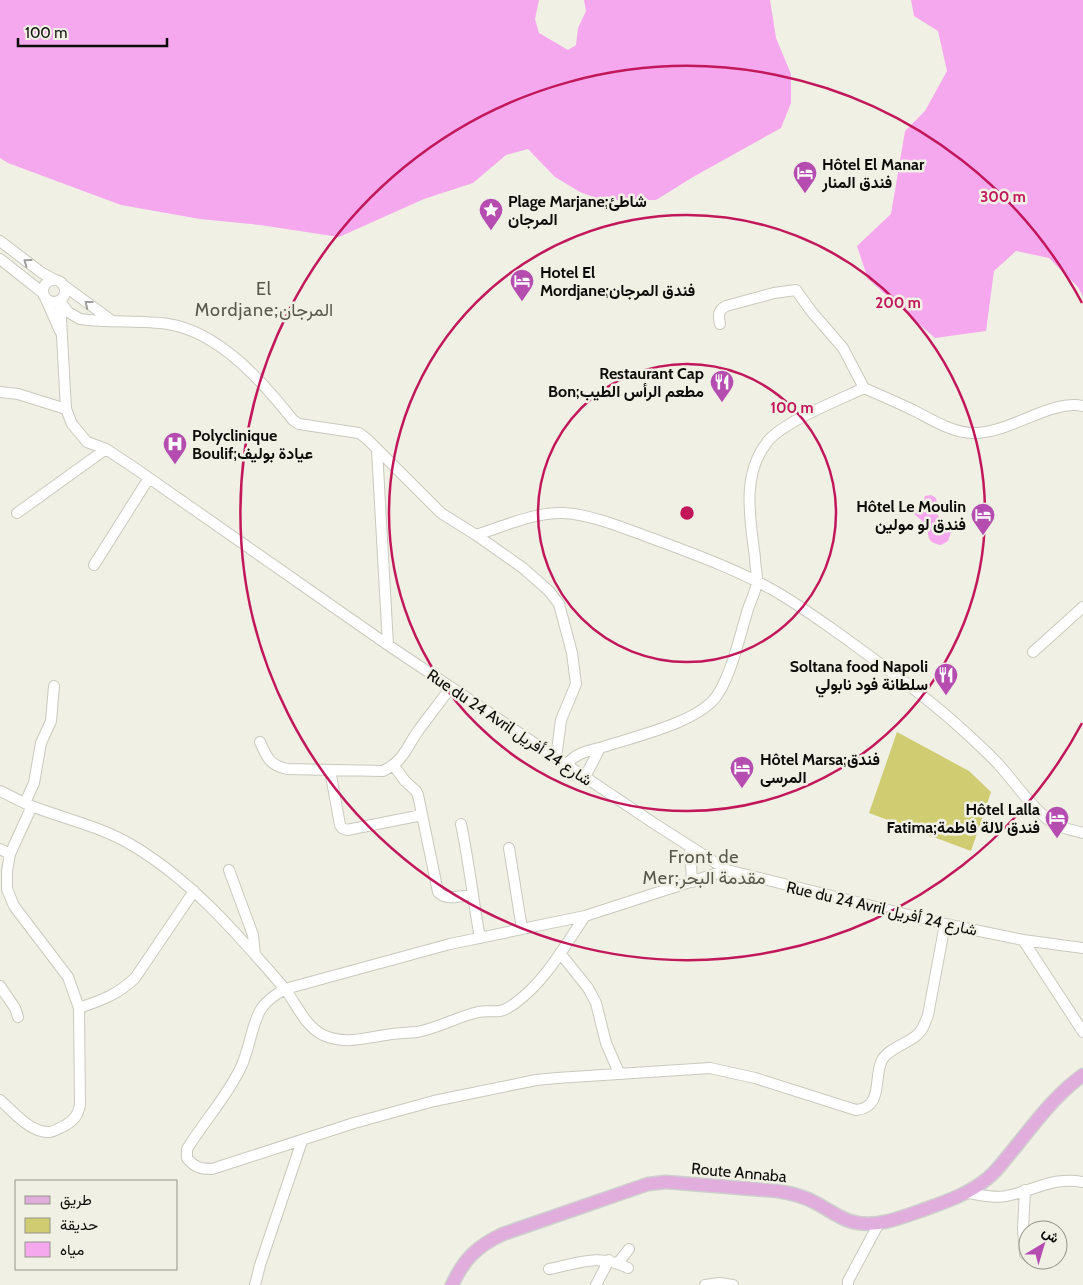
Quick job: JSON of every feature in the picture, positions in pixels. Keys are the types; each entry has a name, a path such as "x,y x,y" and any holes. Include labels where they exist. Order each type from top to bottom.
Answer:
{"main road":[{"name":"Route Annaba","path":"452,1285 466,1260 487,1242 512,1231 648,1184 666,1182 778,1190 812,1201 842,1218 856,1223 878,1224 966,1193 988,1178 1055,1099 1069,1085 1083,1075"}],"street":[{"path":"0,241 42,273 59,282 114,322"},
{"path":"0,259 50,301 60,300"},
{"path":"59,282 46,283 44,295 62,335"},
{"path":"59,282 65,291 60,300"},
{"path":"720,324 719,314 726,306 774,293 796,290 810,311 843,348 864,388 960,432 971,434 986,432 1012,425 1067,405 1083,406"},
{"path":"60,300 68,312 80,319 168,324 196,332 224,349 249,371 293,420 299,424 359,433 442,514 476,535 534,577 556,598 562,612 572,653 576,684 560,720 556,758"},
{"name":"Rue du 24 Avril شارع 24 أفريل","path":"60,300 66,409 72,424 87,442 106,449 388,645 566,765 727,870 945,924 1023,940 1083,948"},
{"path":"0,385 18,394 66,409"},
{"path":"566,765 582,752 600,748 682,721 710,704 724,683 757,582 749,490 751,474 761,451 769,440 782,428 864,388"},
{"path":"0,392 18,394"},
{"path":"17,513 106,449"},
{"path":"377,450 388,645"},
{"path":"94,565 149,478"},
{"path":"476,535 537,515 551,513 577,515 611,524 656,540 774,590 872,657 964,731 999,765 1036,807 1052,822 1058,826 1083,833"},
{"path":"1033,652 1083,607"},
{"path":"0,1100 29,1126 50,1133 73,1121 78,1114 80,1105 79,1008 68,977 14,906 7,890 7,871 10,854 28,804 41,743 51,721 54,686"},
{"path":"260,742 268,758 276,766 287,769 383,771 394,766 401,759 417,732 451,687"},
{"path":"585,777 600,748"},
{"path":"394,766 404,781 416,791 438,892 442,896 449,898 472,895"},
{"path":"330,770 342,828 347,830 422,815"},
{"path":"0,791 28,804 95,828 129,843 155,860 194,891 255,955 285,989 307,1022 317,1032 338,1040 362,1040 387,1034 417,1032 479,1012 501,1012 515,1003 531,987 560,953 585,916"},
{"path":"461,824 480,938"},
{"path":"690,846 692,882"},
{"path":"509,848 522,929"},
{"path":"0,849 10,854"},
{"path":"229,870 253,935 255,955"},
{"path":"727,870 585,916 450,944 285,989 266,1002 260,1011 241,1067 187,1149 187,1158 192,1165 201,1169 212,1169 354,1123 434,1101 536,1080 621,1073 710,1068 755,1078 856,1110 864,1109 870,1105 874,1096 883,1058 916,1036 924,1028 928,1016 945,924"},
{"path":"79,1008 112,996 135,978 194,891"},
{"path":"1023,940 1083,1032"},
{"path":"560,953 588,988 596,1003 606,1043 621,1073"},
{"path":"0,986 15,1008 18,1017"},
{"path":"254,1285 302,1141"},
{"path":"966,1193 1004,1197 1052,1181 1073,1180 1083,1182"},
{"path":"1023,1220 1024,1190"},
{"path":"848,1285 848,1281 878,1224"},
{"path":"596,1285 614,1261 628,1249"},
{"path":"549,1269 596,1259 614,1261 628,1268"},
{"path":"705,1285 720,1283 733,1285"}],"green space":[{"path":"897,732 969,771 991,792 971,851 869,813"}],"water":[{"path":"0,0 539,0 535,19 539,33 568,50 576,45 578,28 586,11 584,0 770,0 776,38 791,74 791,103 781,128 656,200 601,200 580,192 555,177 528,149 506,155 473,183 424,199 339,237 260,225 200,219 121,205 8,163 0,158"},
{"path":"911,0 1083,0 1083,297 1078,287 1049,258 1016,251 994,271 986,331 935,338 868,279 857,246 891,214 905,131 925,111 947,71 938,31 914,16"},
{"path":"931,495 936,498 937,502 934,507 936,512 948,525 951,532 948,541 941,545 930,540 926,524 914,514 916,510 923,506 925,496"}],"place":[{"name":"Hôtel El Manar فندق المنار","path":"805,194"},
{"name":"Plage Marjane;شاطئ المرجان","path":"491,231"},
{"name":"Hotel El Mordjane;فندق المرجان","path":"522,302"},
{"name":"Restaurant Cap Bon;مطعم الرأس الطيب","path":"722,403"},
{"name":"Polyclinique Boulif;عيادة بوليف","path":"175,465"},
{"name":"Hôtel Le Moulin فندق لو مولين","path":"983,536"},
{"name":"Soltana food Napoli سلطانة فود نابولي","path":"946,696"},
{"name":"Hôtel Marsa;فندق المرسى","path":"742,789"},
{"name":"Hôtel Lalla Fatima;فندق لالة فاطمة","path":"1057,839"}],"district":[{"name":"El Mordjane;المرجان","path":"264,299"},
{"name":"Front de Mer;مقدمة البحر","path":"704,868"}]}
